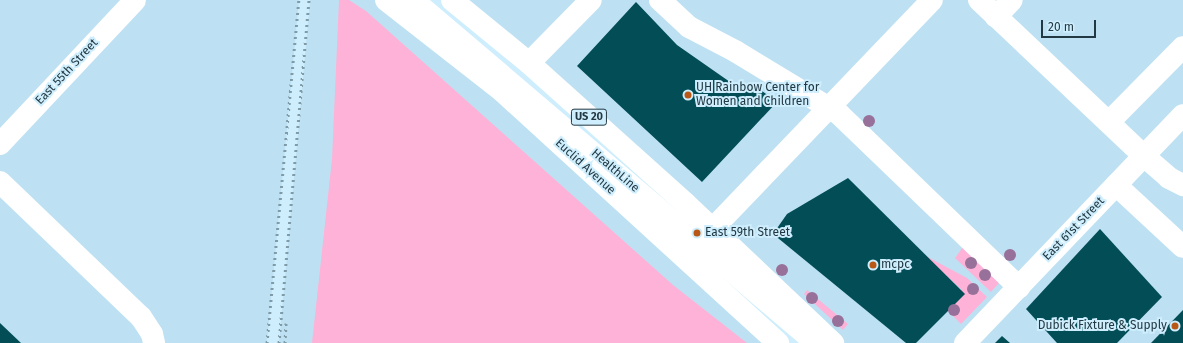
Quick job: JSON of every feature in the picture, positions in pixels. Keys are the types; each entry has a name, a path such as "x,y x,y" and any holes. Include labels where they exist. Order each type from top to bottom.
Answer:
{"main road":[{"name":"East 55th Street","path":"0,144 135,0"},
{"name":"Euclid Avenue","path":"386,0 699,243 833,343"},
{"name":"HealthLine","path":"413,0 816,343"},
{"name":"Euclid Avenue","path":"452,0 529,63 699,243 778,343"},
{"path":"529,63 591,0"},
{"path":"660,0 689,27 784,80 827,109 839,114 1019,287"},
{"path":"699,243 932,0"},
{"path":"979,0 1144,156 1178,185"},
{"path":"996,17 1012,0"},
{"path":"1109,122 1183,47"},
{"name":"East 61st Street","path":"964,343 1183,115"},
{"path":"0,182 141,317 152,334 154,343"},
{"path":"1116,185 1183,247"}],"shaded area":[{"path":"0,0 299,0 267,343 0,343"},
{"path":"310,0 386,0 778,343 279,343"},
{"path":"339,0 349,0 366,11 673,285 747,343 312,343 332,159"},
{"path":"452,0 1183,0 1183,343 833,343"},
{"path":"963,247 999,283 991,292 955,258"},
{"path":"924,255 967,278 987,297 961,324 945,308 962,290"},
{"path":"807,290 848,324 843,330 804,294"}],"building":[{"name":"UH Rainbow Center for Women and Children","path":"636,2 677,45 730,82 758,88 777,102 702,182 577,66"},
{"name":"mcpc","path":"848,178 965,294 916,343 906,343 773,234 787,214"},
{"path":"1100,229 1162,297 1117,343 1057,343 1026,309"},
{"name":"Dubick Fixture & Supply","path":"1183,310 1183,343 1151,343"},
{"path":"0,323 21,343 0,343"},
{"name":"Dubick Fixture & Supply","path":"1002,336 1010,343 995,343"}],"railway":[{"path":"267,343 299,0"},
{"path":"279,343 309,0"},
{"path":"285,343 286,323"}],"place":[{"name":"UH Rainbow Center for Women and Children","path":"688,95"},
{"name":"East 59th Street","path":"697,233"},
{"name":"mcpc","path":"873,265"},
{"name":"Dubick Fixture & Supply","path":"1175,326"}]}
